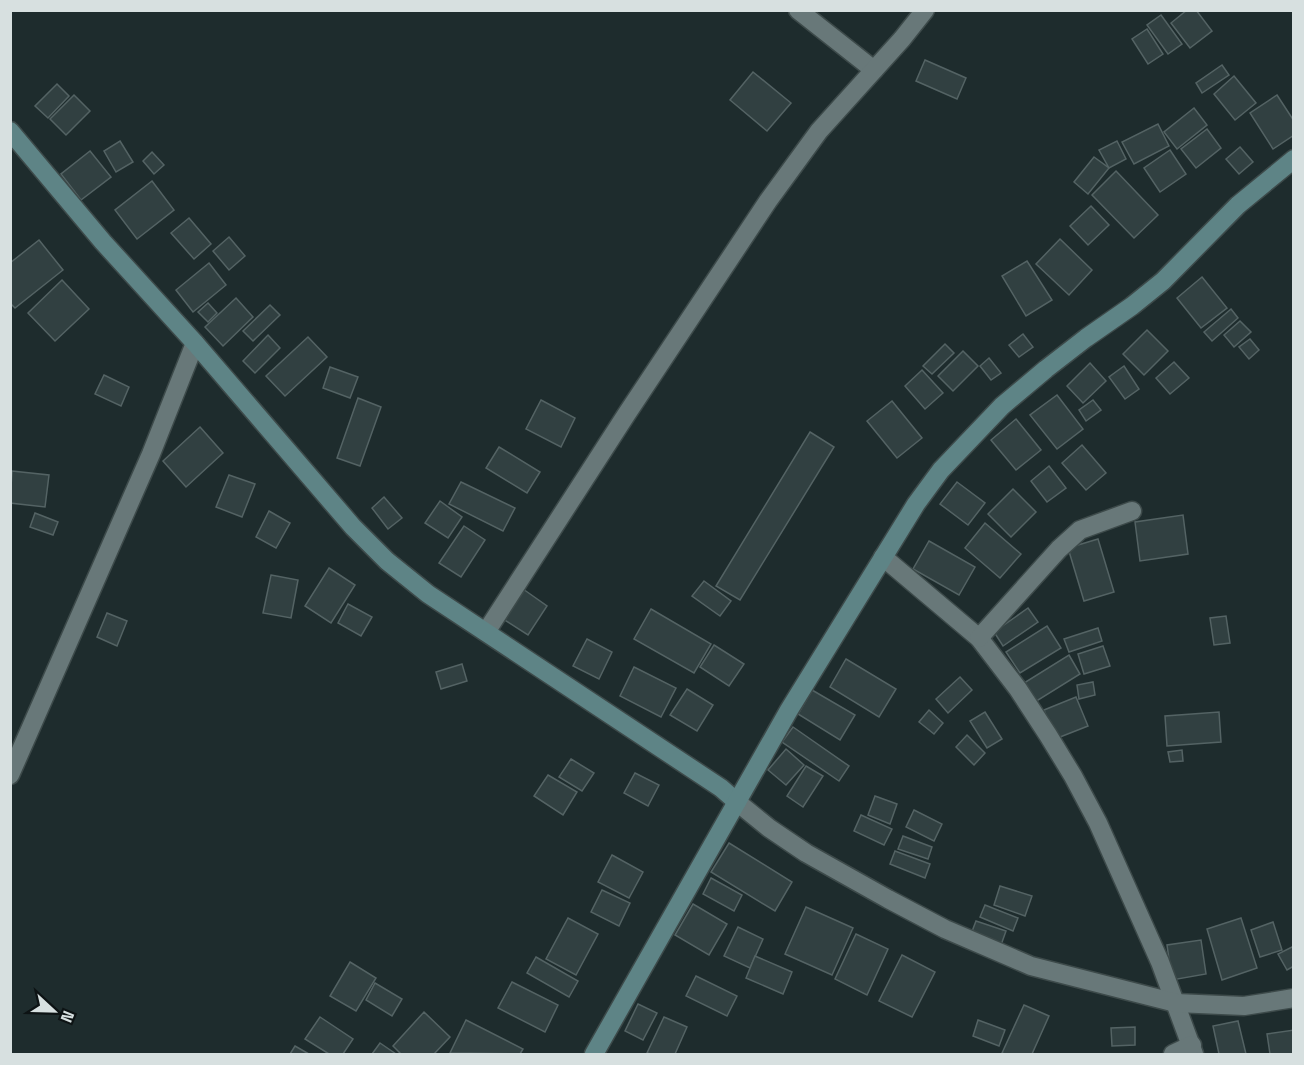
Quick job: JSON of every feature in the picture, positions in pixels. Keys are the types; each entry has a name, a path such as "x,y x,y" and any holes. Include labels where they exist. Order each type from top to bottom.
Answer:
{"street":[{"path":"798,10 873,70"},
{"path":"486,632 768,201 819,131 924,10"},
{"path":"10,131 103,242 195,343 353,527 387,561 428,594 721,788 769,828 806,853 888,899 955,933 1031,966 1176,1003 1244,1006 1293,998"},
{"path":"594,1054 789,710 916,504 940,470 1002,406 1162,281 1238,205 1293,159"},
{"path":"10,775 151,454 195,343"},
{"path":"979,638 1059,549 1080,530 1132,511"},
{"path":"883,557 979,638 1018,688 1073,776 1098,823 1160,962 1193,1050 1173,1054"}],"building":[{"path":"1187,10 1196,10 1212,31 1190,48 1171,23"},
{"path":"1161,15 1182,44 1168,54 1147,25"},
{"path":"1147,29 1163,54 1148,64 1132,39"},
{"path":"925,60 966,78 957,99 916,81"},
{"path":"1222,65 1229,75 1202,93 1196,83"},
{"path":"753,72 791,103 767,131 730,100"},
{"path":"1234,76 1256,103 1235,120 1214,94"},
{"path":"57,84 69,96 48,118 35,106"},
{"path":"74,95 90,111 66,135 50,119"},
{"path":"1277,95 1294,121 1294,135 1273,149 1250,113"},
{"path":"1194,108 1207,125 1177,149 1164,132"},
{"path":"1158,124 1169,146 1134,164 1122,142"},
{"path":"1207,129 1221,148 1196,168 1181,149"},
{"path":"120,141 133,162 116,172 104,151"},
{"path":"1117,141 1126,159 1109,168 1099,150"},
{"path":"1240,147 1253,162 1239,174 1226,159"},
{"path":"1170,150 1186,174 1160,192 1144,168"},
{"path":"90,151 111,177 81,200 61,174"},
{"path":"152,152 164,165 154,174 143,161"},
{"path":"1094,157 1109,168 1088,194 1074,182"},
{"path":"1116,171 1158,215 1134,238 1092,195"},
{"path":"152,181 174,210 137,239 115,210"},
{"path":"1091,206 1109,225 1088,245 1070,226"},
{"path":"189,218 211,244 194,259 171,233"},
{"path":"229,237 245,256 229,270 213,251"},
{"path":"1060,239 1092,270 1069,295 1036,264"},
{"path":"39,240 63,270 15,308 10,303 10,263"},
{"path":"1027,261 1052,300 1026,316 1002,276"},
{"path":"209,263 226,285 193,312 176,290"},
{"path":"1202,277 1227,308 1201,328 1177,298"},
{"path":"62,280 89,309 55,341 28,313"},
{"path":"236,298 253,317 223,346 205,327"},
{"path":"208,303 217,313 208,322 198,312"},
{"path":"270,305 280,315 253,341 243,331"},
{"path":"1231,309 1238,318 1212,341 1204,332"},
{"path":"1240,321 1251,332 1234,347 1224,335"},
{"path":"1147,330 1168,351 1144,375 1123,354"},
{"path":"1023,334 1033,347 1019,357 1009,345"},
{"path":"268,335 280,348 255,373 243,361"},
{"path":"308,337 327,357 285,396 266,376"},
{"path":"1250,339 1259,350 1249,359 1239,347"},
{"path":"945,344 954,353 932,374 923,366"},
{"path":"963,351 978,366 953,391 938,376"},
{"path":"989,358 1001,373 991,380 980,366"},
{"path":"1174,362 1189,378 1170,394 1156,378"},
{"path":"1090,363 1106,381 1083,403 1067,386"},
{"path":"1124,366 1139,389 1125,399 1109,377"},
{"path":"330,367 358,377 350,398 323,388"},
{"path":"922,370 943,393 925,409 905,386"},
{"path":"104,375 129,387 121,406 95,394"},
{"path":"1057,395 1083,429 1057,449 1030,415"},
{"path":"358,398 381,407 360,466 337,458"},
{"path":"541,400 575,418 561,447 526,429"},
{"path":"1093,400 1101,410 1086,421 1079,410"},
{"path":"892,401 922,438 897,458 867,421"},
{"path":"1016,419 1041,450 1016,470 991,440"},
{"path":"200,427 223,453 186,487 163,461"},
{"path":"810,432 834,447 740,600 716,586"},
{"path":"1082,445 1106,473 1086,490 1062,463"},
{"path":"499,447 540,472 527,493 486,468"},
{"path":"1049,466 1066,488 1047,502 1031,481"},
{"path":"12,471 49,475 45,507 10,503"},
{"path":"229,475 255,484 242,517 216,507"},
{"path":"461,482 515,508 503,531 449,504"},
{"path":"957,482 985,503 968,525 940,504"},
{"path":"1013,489 1036,512 1011,537 988,514"},
{"path":"384,497 402,518 388,529 372,508"},
{"path":"440,501 462,517 448,538 425,523"},
{"path":"269,511 290,523 276,548 256,537"},
{"path":"35,513 58,522 53,535 30,527"},
{"path":"1183,515 1188,554 1140,561 1135,522"},
{"path":"985,523 1021,554 1000,578 965,548"},
{"path":"464,526 485,540 461,577 439,563"},
{"path":"1098,539 1114,592 1084,601 1068,548"},
{"path":"929,541 975,567 959,595 913,569"},
{"path":"329,568 355,585 331,623 305,606"},
{"path":"271,575 298,580 291,618 263,613"},
{"path":"704,581 731,601 720,616 692,596"},
{"path":"523,589 547,606 528,635 503,619"},
{"path":"348,604 372,617 361,636 338,623"},
{"path":"1028,608 1038,622 1003,646 994,632"},
{"path":"651,609 711,644 694,673 634,639"},
{"path":"107,613 127,621 117,646 97,637"},
{"path":"1226,616 1230,643 1214,645 1210,618"},
{"path":"1047,626 1061,648 1020,673 1006,652"},
{"path":"1098,628 1102,641 1069,652 1064,639"},
{"path":"587,639 612,652 599,679 573,666"},
{"path":"714,645 744,664 729,686 700,667"},
{"path":"1103,646 1110,666 1084,674 1078,654"},
{"path":"1069,655 1080,674 1035,702 1024,683"},
{"path":"846,659 896,689 879,717 830,687"},
{"path":"462,664 467,681 441,689 436,672"},
{"path":"634,667 676,688 661,717 620,696"},
{"path":"960,677 972,690 948,713 936,699"},
{"path":"1093,682 1095,695 1079,699 1077,685"},
{"path":"687,689 713,705 697,731 670,715"},
{"path":"812,690 855,715 840,740 798,714"},
{"path":"1076,697 1088,726 1055,739 1044,710"},
{"path":"929,710 943,723 934,734 919,722"},
{"path":"985,712 1002,739 987,748 970,721"},
{"path":"1219,712 1221,742 1167,746 1165,716"},
{"path":"793,727 849,766 839,781 782,742"},
{"path":"967,735 985,753 974,765 956,747"},
{"path":"786,749 804,765 786,785 768,770"},
{"path":"1182,750 1183,761 1170,762 1168,752"},
{"path":"571,759 594,773 582,791 559,777"},
{"path":"806,766 823,776 803,807 787,796"},
{"path":"635,773 659,785 648,806 624,793"},
{"path":"548,775 577,792 563,815 534,796"},
{"path":"875,796 897,804 890,824 868,815"},
{"path":"914,810 942,824 934,841 906,827"},
{"path":"861,815 892,829 884,845 854,831"},
{"path":"903,836 932,847 928,859 898,849"},
{"path":"729,843 792,882 775,911 711,872"},
{"path":"895,851 930,864 925,878 890,864"},
{"path":"612,855 643,872 629,898 598,882"},
{"path":"711,878 742,895 734,911 703,894"},
{"path":"1000,886 1032,896 1025,916 994,905"},
{"path":"602,890 630,903 619,926 591,912"},
{"path":"693,904 727,924 709,955 675,935"},
{"path":"985,905 1018,918 1013,931 980,917"},
{"path":"806,907 853,928 832,975 785,954"},
{"path":"568,918 598,934 576,975 546,959"},
{"path":"1241,918 1257,968 1222,980 1207,929"},
{"path":"976,921 1006,931 1001,945 971,934"},
{"path":"1273,922 1282,950 1260,957 1251,930"},
{"path":"738,927 763,939 750,968 724,956"},
{"path":"856,934 888,949 867,995 835,979"},
{"path":"1201,940 1206,974 1172,980 1167,945"},
{"path":"1294,946 1294,966 1287,970 1278,954"},
{"path":"902,955 935,972 912,1017 879,1001"},
{"path":"755,956 792,972 783,994 746,978"},
{"path":"536,957 578,981 569,997 527,973"},
{"path":"350,962 376,978 356,1011 330,996"},
{"path":"696,976 737,996 727,1016 686,996"},
{"path":"512,982 558,1005 545,1032 498,1008"},
{"path":"375,983 402,999 392,1016 366,1000"},
{"path":"638,1004 657,1013 643,1040 625,1031"},
{"path":"1024,1005 1049,1016 1032,1054 1002,1053"},
{"path":"424,1012 450,1037 434,1054 401,1054 393,1046"},
{"path":"320,1017 353,1039 343,1054 329,1054 305,1039"},
{"path":"664,1017 687,1027 675,1054 647,1053"},
{"path":"466,1020 523,1049 520,1054 450,1053"},
{"path":"978,1020 1005,1030 999,1046 973,1036"},
{"path":"1238,1021 1246,1054 1219,1054 1213,1026"},
{"path":"1135,1027 1135,1045 1112,1046 1111,1028"},
{"path":"1294,1030 1294,1054 1270,1054 1267,1034"},
{"path":"380,1043 396,1054 372,1054"},
{"path":"295,1046 309,1054 290,1054"}]}
